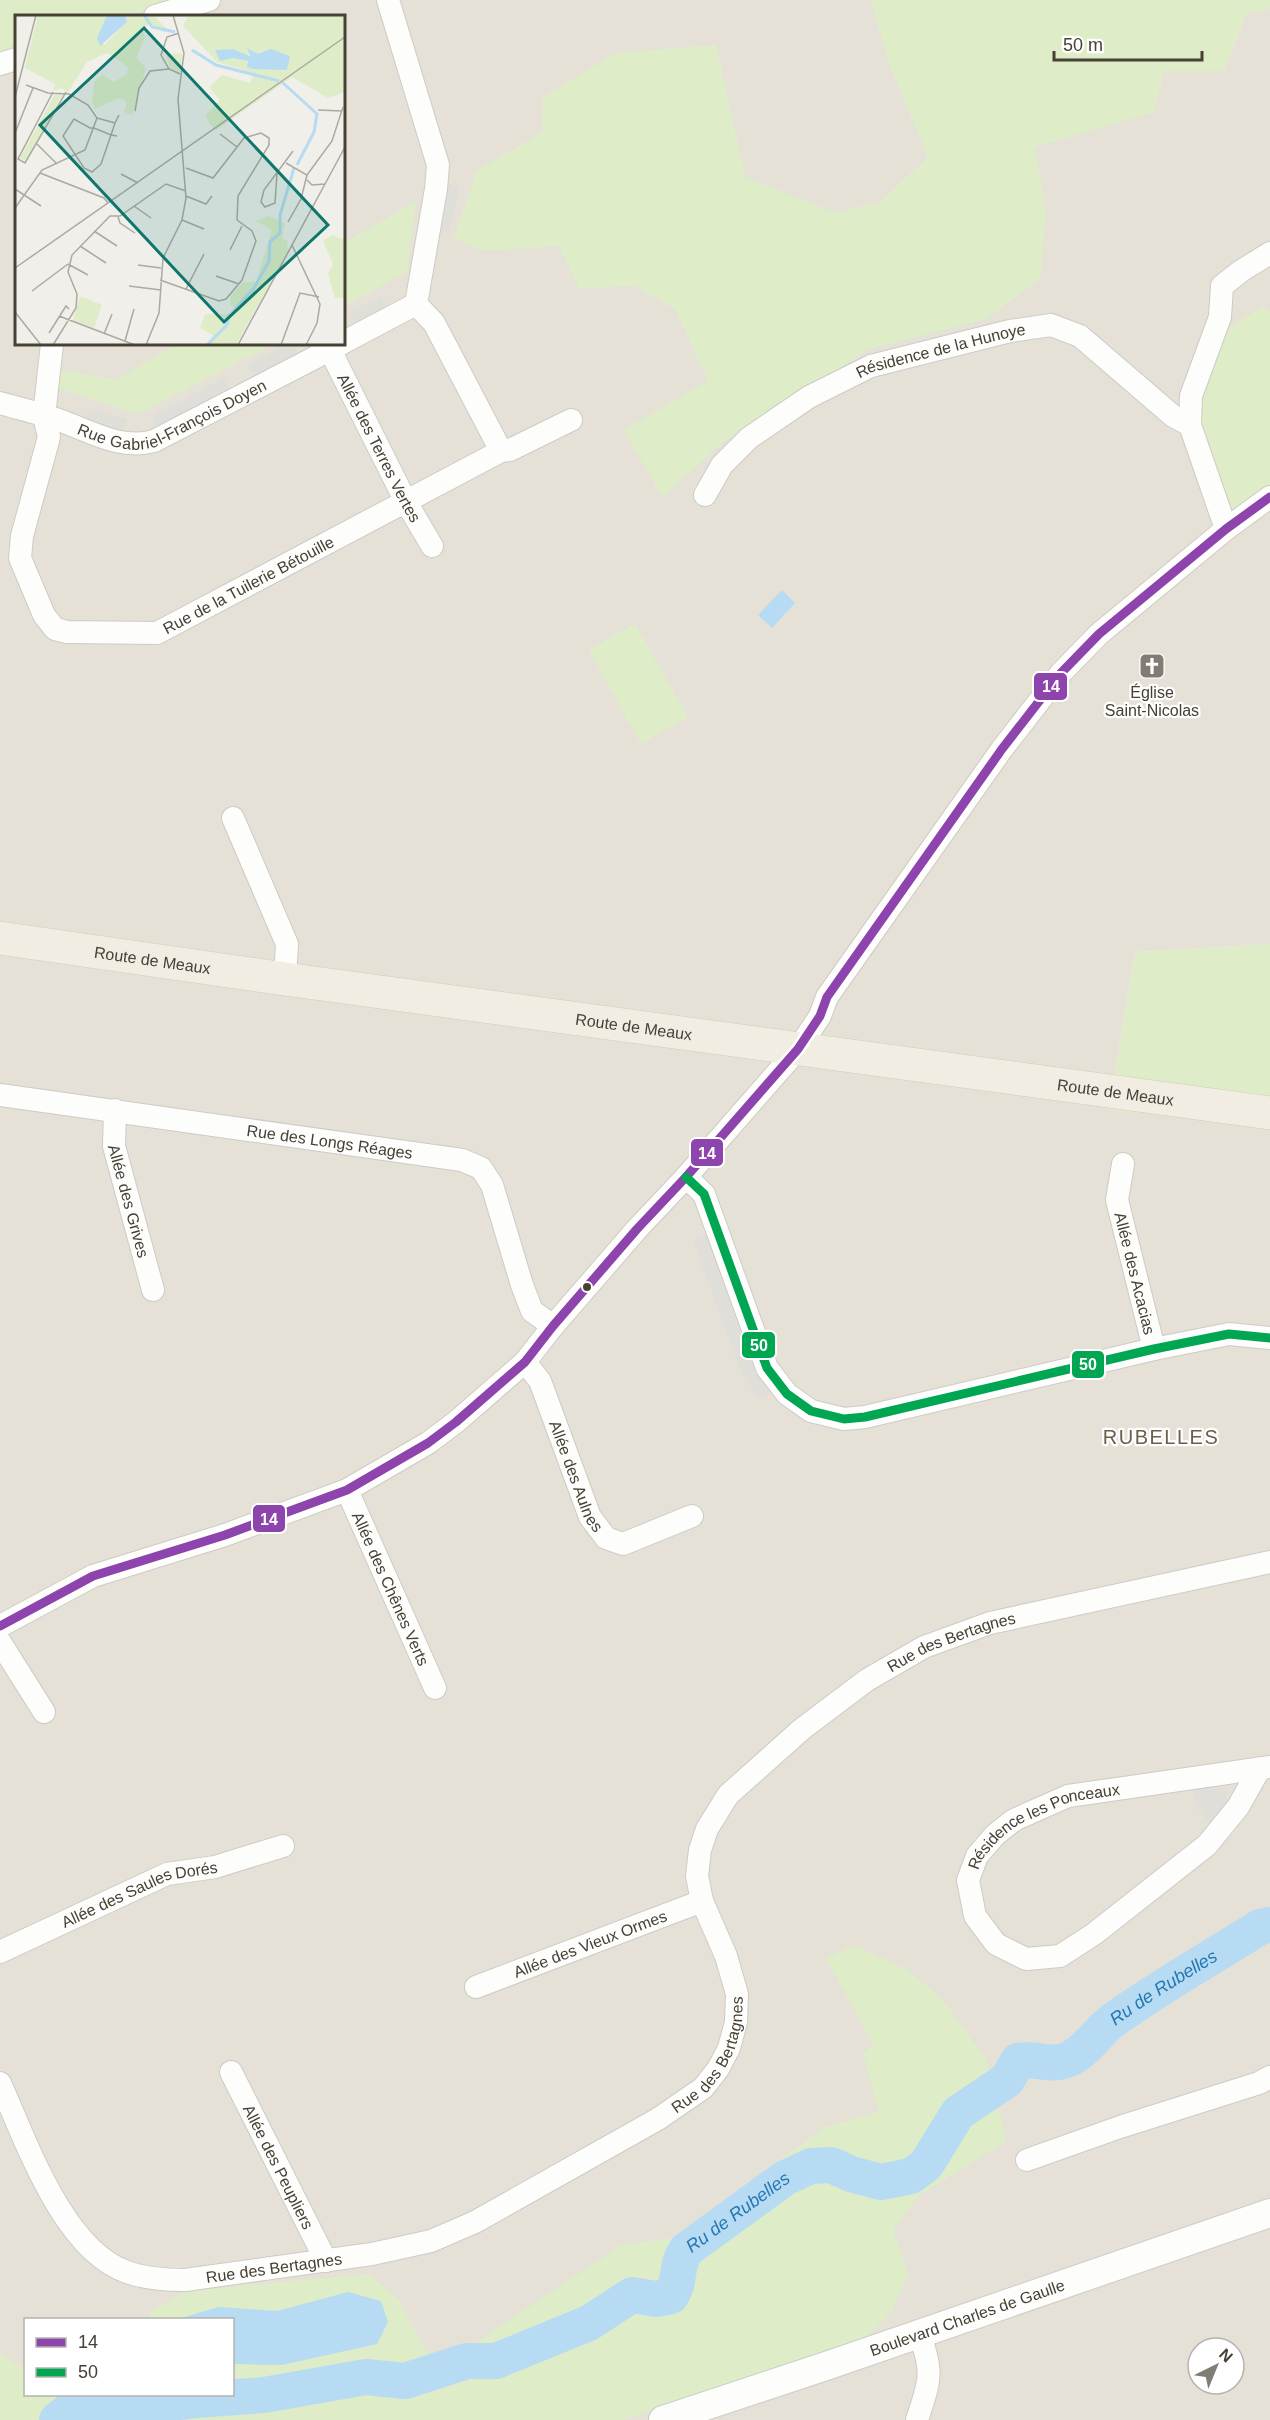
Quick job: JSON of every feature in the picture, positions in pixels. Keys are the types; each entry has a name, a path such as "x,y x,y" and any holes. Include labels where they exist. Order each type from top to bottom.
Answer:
{"main road":[{"name":"Route de Meaux","path":"0,938 1270,1113"}],"street":[{"path":"158,15 209,0"},
{"path":"388,0 438,165 416,304 434,323 501,451"},
{"path":"0,64 15,59"},
{"path":"1226,529 1190,425 1191,396 1220,317 1222,286 1240,271 1270,253"},
{"name":"Rue Gabriel-François Doyen","path":"345,339 416,304"},
{"name":"Résidence de la Hunoye","path":"705,495 722,465 749,438 809,397 871,366 1030,328 1051,325 1080,336 1173,416 1190,425"},
{"name":"Rue de la Tuilerie Bétouille","path":"52,345 44,416 49,437 22,536 20,558 44,615 55,629 67,632 157,633 501,451 510,450 571,420"},
{"name":"Rue Gabriel-François Doyen","path":"0,403 124,444 141,445 154,441 333,345"},
{"name":"Allée des Terres Vertes","path":"333,345 333,356 406,502 432,546"},
{"path":"0,1626 93,1576 225,1535 347,1490 428,1443 456,1422 525,1362 637,1229 686,1177 798,1049 820,1016 827,997 1002,749 1061,673 1099,634 1226,529 1270,497"},
{"path":"233,818 287,944 285,979"},
{"name":"Rue des Longs Réages","path":"0,1095 462,1160 481,1168 492,1185 532,1311 553,1326"},
{"name":"Allée des Grives","path":"115,1110 114,1146 153,1290"},
{"name":"Allée des Acacias","path":"1123,1164 1117,1200 1154,1349"},
{"path":"686,1177 704,1194 767,1368 787,1394 811,1411 844,1419 865,1417 1154,1349 1229,1334 1270,1338"},
{"name":"Allée des Aulnes","path":"525,1362 540,1381 590,1517 606,1538 623,1544 692,1516"},
{"name":"Allée des Chênes Verts","path":"347,1490 435,1688"},
{"name":"Rue des Bertagnes","path":"0,2083 48,2188 66,2220 92,2251 106,2262 126,2272 156,2280 185,2280 372,2254 431,2241 476,2222 658,2119 703,2088 718,2069 729,2048 736,2022 737,1994 726,1956 702,1901 697,1876 700,1850 707,1829 728,1795 802,1729 867,1680 924,1647 990,1623 1270,1562"},
{"path":"0,1642 44,1712"},
{"name":"Résidence les Ponceaux","path":"1265,1768 1238,1807 1207,1845 1094,1934 1060,1956 1026,1959 996,1944 975,1916 968,1880 976,1856 994,1835 1014,1820 1068,1796 1265,1768"},
{"name":"Allée des Saules Dorés","path":"0,1952 167,1874 215,1867 283,1846"},
{"name":"Allée des Vieux Ormes","path":"476,1987 702,1901"},
{"name":"Allée des Peupliers","path":"231,2072 326,2261"},
{"path":"1027,2160 1120,2127 1259,2083 1270,2077"},
{"name":"Boulevard Charles de Gaulle","path":"663,2420 1270,2213"},
{"path":"917,2420 929,2383 930,2369 919,2333"}],"shaded area":[{"path":"0,0 947,0 1163,71 1224,71 1246,14 1270,8 1270,944 1135,952 1109,1109 1270,1127 1270,2420 0,2420"},
{"path":"446,184 459,187 450,233 437,230"},
{"path":"381,296 388,310 357,326 350,312"},
{"path":"286,345 293,345 298,355 255,378 248,365"},
{"path":"224,378 230,392 159,430 152,416"},
{"path":"89,408 127,419 122,433 86,420"},
{"path":"710,1233 773,1392 758,1399 739,1366 693,1240"},
{"path":"1213,1783 1222,1788 1227,1795 1226,1805 1212,1825 1198,1809 1190,1784"}],"green space":[{"path":"0,0 182,0 131,15 15,15 15,51 0,56"},
{"path":"871,0 1270,0 1270,8 1246,14 1224,71 1164,71 1154,112 1035,147 1046,212 1040,279 986,319 869,349 723,442 662,497 624,430 708,381 675,309 635,286 579,288 559,246 483,251 454,238 477,171 542,132 543,97 616,53 716,45 745,177 835,213 880,202 928,157 889,64"},
{"path":"416,201 407,272 345,305 345,242"},
{"path":"1264,306 1270,312 1270,485 1229,517 1200,424 1200,389 1221,332"},
{"path":"175,345 271,345 146,410 134,413 58,388 62,370 116,380"},
{"path":"635,624 688,717 641,744 589,650"},
{"path":"1270,944 1270,1127 1109,1110 1135,952"},
{"path":"853,1945 908,1970 943,2000 986,2060 1007,2141 918,2196 893,2230 908,2274 891,2313 855,2349 623,2420 0,2420 0,2354 24,2368 24,2396 234,2396 234,2318 149,2318 151,2312 188,2291 368,2274 398,2299 428,2355 457,2355 622,2245 672,2238 825,2127 879,2112 863,2053 874,2045 826,1959"}],"water":[{"path":"782,590 795,603 772,628 758,615"},
{"path":"348,2292 381,2301 388,2322 377,2344 282,2365 234,2364 234,2318 180,2318 219,2307 277,2311"}],"waterway":[{"name":"Ru de Rubelles","path":"57,2420 67,2412 117,2410 196,2400 264,2395 366,2377 405,2381 467,2361 496,2361 589,2323 632,2295 656,2299 671,2296 686,2250 785,2178 811,2166 831,2165 851,2174 881,2182 911,2176 926,2165 958,2113 1007,2080 1018,2061 1053,2063 1074,2057 1112,2021 1130,2008 1260,1927 1270,1925"}],"transit line":[{"name":"14","path":"0,1626 93,1576 225,1535 347,1490 428,1443 456,1422 525,1362 637,1229 686,1177 798,1049 820,1016 827,997 1002,749 1061,673 1099,634 1226,529 1270,497"},
{"name":"50","path":"686,1177 704,1194 767,1368 787,1394 811,1411 844,1419 865,1417 1154,1349 1229,1334 1270,1338"}],"place":[{"name":"Église Saint-Nicolas","path":"1152,666"}],"district":[{"name":"RUBELLES","path":"1161,1437"}]}
